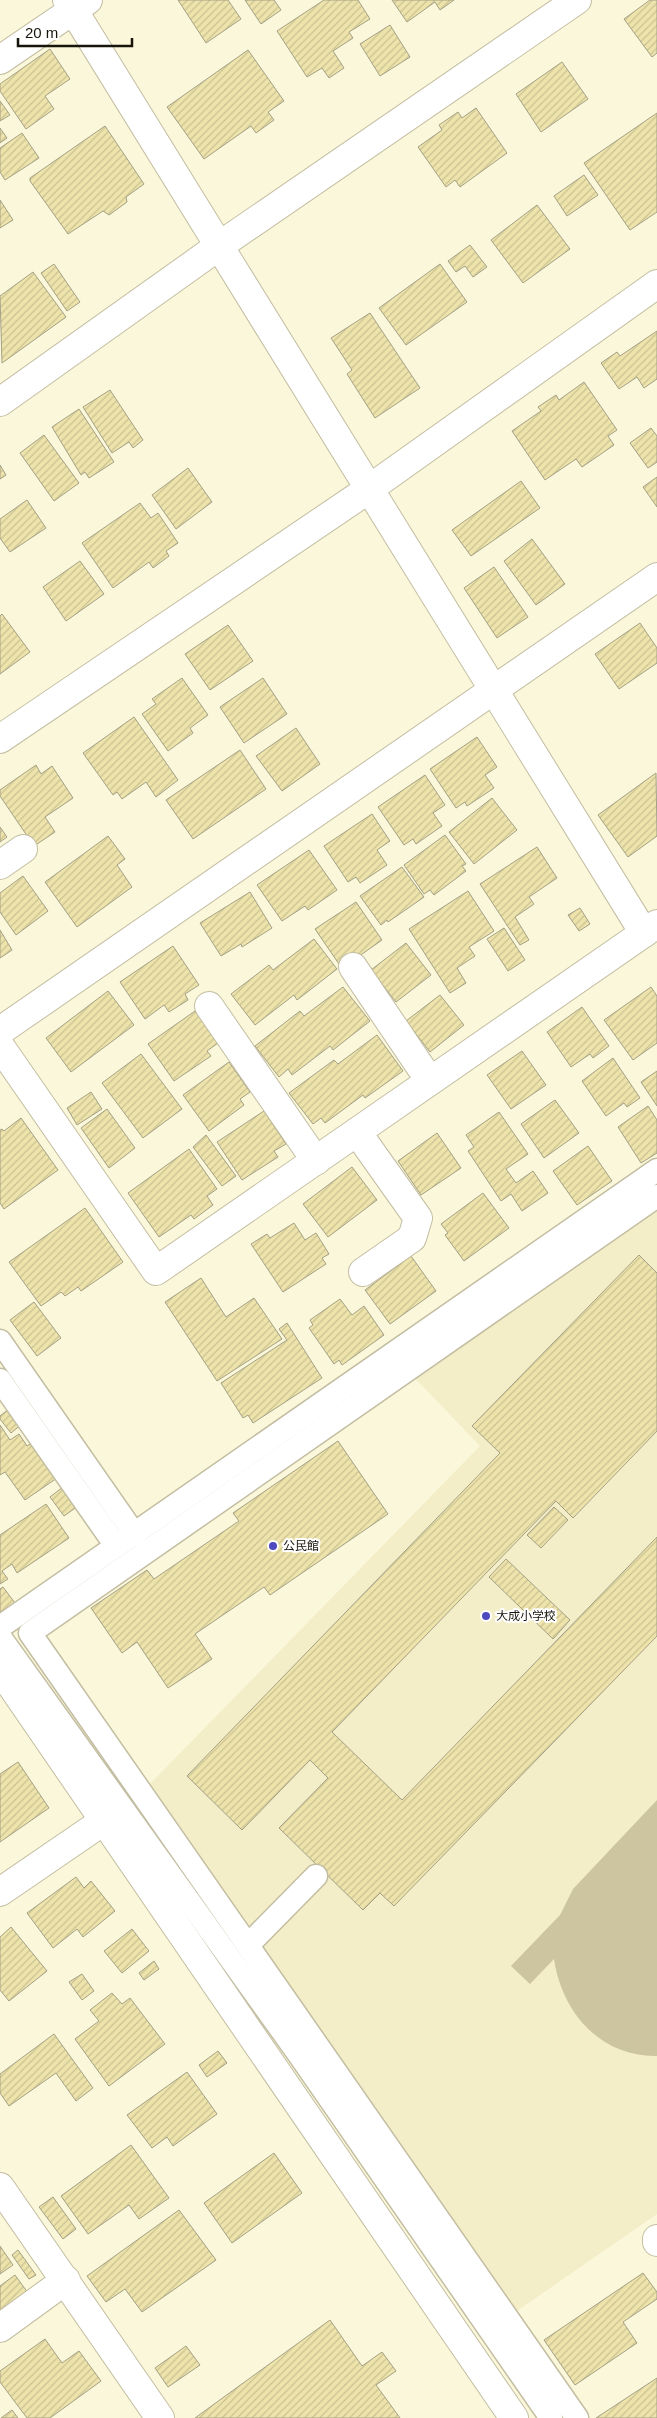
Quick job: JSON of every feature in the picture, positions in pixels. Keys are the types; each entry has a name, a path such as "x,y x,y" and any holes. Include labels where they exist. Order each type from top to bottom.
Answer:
{"street":[{"path":"0,402 219,246 576,0"},
{"path":"0,60 76,3 219,246 493,689 651,928 156,1271 0,1046"},
{"path":"0,739 369,489 657,284"},
{"path":"0,1031 657,577"},
{"path":"0,865 23,848"},
{"path":"353,967 430,1081"},
{"path":"208,1006 316,1161"},
{"path":"357,1132 418,1218 412,1238 362,1272"},
{"path":"0,1627 116,1546 135,1535 657,1170"},
{"path":"577,2418 30,1633 657,1196"},
{"path":"0,1341 135,1535"},
{"path":"0,1380 116,1546"},
{"path":"0,1637 294,2048 551,2418"},
{"path":"0,1669 514,2418"},
{"path":"0,1892 105,1820"},
{"path":"252,1941 316,1876"},
{"path":"0,2187 160,2418"},
{"path":"0,2328 66,2280"}],"shaded area":[{"name":"大成小学校","path":"657,1205 657,2214 514,2313 148,1786 480,1446 412,1375"},
{"path":"657,1800 657,2056 637,2054 618,2049 601,2040 587,2028 565,1997 554,1959 530,1984 511,1966 560,1915 573,1889"}],"building":[{"path":"178,0 228,0 241,19 206,43"},
{"path":"245,0 274,0 281,10 261,24"},
{"path":"324,0 358,0 370,19 349,32 353,38 333,51 344,68 329,78 322,68 307,77 277,31"},
{"path":"392,0 454,0 440,10 435,2 407,22"},
{"path":"650,0 657,0 657,53 652,57 624,19"},
{"path":"390,25 410,57 380,76 360,44"},
{"path":"50,49 70,79 45,96 54,109 26,129 0,91 0,84"},
{"path":"248,50 284,101 268,112 274,120 256,133 251,126 204,159 167,107"},
{"path":"562,62 588,99 541,132 516,94"},
{"path":"0,101 10,115 0,121"},
{"path":"476,108 507,153 460,187 455,180 446,187 418,147 442,130 439,125 458,112 462,118"},
{"path":"657,113 657,212 630,230 584,163"},
{"path":"105,126 144,184 126,197 127,202 109,215 103,211 68,234 30,181 30,178"},
{"path":"0,128 7,138 0,143"},
{"path":"22,133 39,158 5,180 0,172 0,148"},
{"path":"584,175 598,195 567,216 554,196"},
{"path":"0,200 13,220 0,228"},
{"path":"537,205 570,249 523,283 491,240"},
{"path":"470,245 487,267 473,277 465,266 456,272 448,261"},
{"path":"54,264 80,302 67,311 41,273"},
{"path":"440,264 467,302 406,345 379,308"},
{"path":"33,272 66,317 2,363 0,296"},
{"path":"370,313 420,388 375,418 347,374 352,370 331,338"},
{"path":"657,331 657,379 644,388 637,377 619,389 601,363 617,352 620,356"},
{"path":"584,382 617,430 608,436 614,445 582,467 576,459 545,480 512,431 541,411 538,407 556,395 559,400"},
{"path":"110,390 143,440 133,448 129,442 112,453 83,407"},
{"path":"79,409 114,462 89,478 85,472 81,475 52,427"},
{"path":"651,428 657,436 657,462 648,468 630,443"},
{"path":"44,435 79,483 54,501 20,453"},
{"path":"0,465 6,475 0,479"},
{"path":"188,468 212,502 176,529 152,495"},
{"path":"657,477 657,507 643,487"},
{"path":"521,481 540,508 471,556 452,530"},
{"path":"27,500 46,528 10,552 0,538 0,519"},
{"path":"140,503 151,518 158,513 178,543 166,551 169,556 153,568 149,562 113,588 82,543"},
{"path":"532,539 565,584 536,605 504,561"},
{"path":"80,561 104,594 66,621 43,587"},
{"path":"494,567 528,617 497,638 464,588"},
{"path":"2,614 30,652 0,674 0,616"},
{"path":"640,623 657,648 657,663 619,689 595,654"},
{"path":"228,625 253,661 210,690 185,654"},
{"path":"182,678 208,715 190,728 193,733 168,751 142,714 156,704 152,699"},
{"path":"263,678 287,714 244,743 220,707"},
{"path":"134,717 178,780 156,797 146,782 122,799 117,792 113,795 83,753"},
{"path":"296,728 320,764 282,791 256,756"},
{"path":"477,737 497,767 485,775 494,788 467,806 465,802 456,808 430,769"},
{"path":"240,750 266,789 193,839 166,800"},
{"path":"36,765 41,774 52,766 73,798 45,817 55,832 34,846 0,796 0,790"},
{"path":"656,773 657,836 628,857 598,815"},
{"path":"425,775 445,805 433,813 442,826 416,844 413,839 404,845 378,807"},
{"path":"492,798 517,830 474,864 449,832"},
{"path":"372,814 390,841 377,850 387,865 360,883 356,877 348,882 324,846"},
{"path":"0,827 7,837 0,842"},
{"path":"445,835 466,864 462,866 466,871 434,895 430,890 424,894 404,865"},
{"path":"108,836 125,859 117,865 132,887 77,927 45,882"},
{"path":"537,847 557,878 529,897 534,904 515,917 529,940 520,945 480,884"},
{"path":"309,850 337,890 308,910 305,906 282,921 257,885"},
{"path":"402,867 424,897 381,925 360,896"},
{"path":"23,876 48,911 16,935 0,912 0,893"},
{"path":"468,891 494,931 469,947 475,956 457,968 466,983 450,993 409,929"},
{"path":"250,892 272,928 242,947 241,944 221,956 200,923"},
{"path":"356,902 382,940 355,959 352,955 339,964 315,929"},
{"path":"580,908 590,924 579,931 568,915"},
{"path":"504,928 525,960 508,971 487,939"},
{"path":"0,930 12,950 0,958"},
{"path":"314,939 337,969 297,1000 294,995 255,1025 231,994 269,965 273,970"},
{"path":"406,943 431,975 396,1002 371,970"},
{"path":"173,946 199,985 185,994 188,1000 169,1012 164,1005 145,1019 120,982"},
{"path":"343,987 370,1021 333,1050 330,1046 292,1075 288,1069 279,1077 255,1046 300,1011 304,1016"},
{"path":"651,987 657,996 657,1043 633,1060 604,1020"},
{"path":"108,991 134,1025 71,1072 46,1038"},
{"path":"440,995 464,1025 430,1052 406,1021"},
{"path":"582,1007 609,1046 593,1058 590,1054 571,1067 547,1032"},
{"path":"195,1011 218,1043 207,1051 211,1056 174,1081 148,1044"},
{"path":"377,1035 403,1071 365,1098 363,1095 325,1123 321,1118 313,1124 289,1093 334,1060 338,1064"},
{"path":"522,1051 546,1085 511,1109 487,1075"},
{"path":"141,1054 182,1109 143,1138 102,1083"},
{"path":"613,1058 640,1098 627,1107 624,1103 606,1116 582,1081"},
{"path":"229,1062 250,1092 240,1099 244,1105 209,1131 183,1095"},
{"path":"657,1071 657,1106 641,1082"},
{"path":"91,1092 102,1109 77,1125 67,1108"},
{"path":"555,1100 579,1133 544,1158 521,1124"},
{"path":"648,1106 657,1120 657,1153 641,1163 618,1127"},
{"path":"107,1109 135,1148 109,1168 81,1128"},
{"path":"264,1111 286,1144 274,1151 278,1157 242,1180 217,1142"},
{"path":"499,1112 528,1154 506,1169 516,1183 533,1171 548,1193 522,1211 511,1194 501,1201 468,1151 474,1147 466,1135"},
{"path":"21,1118 58,1170 4,1209 0,1203 0,1130 4,1131"},
{"path":"437,1133 461,1168 421,1195 398,1161"},
{"path":"206,1135 236,1176 222,1186 193,1147"},
{"path":"588,1146 612,1181 577,1205 553,1171"},
{"path":"189,1149 217,1189 207,1196 213,1205 194,1219 191,1215 159,1237 128,1193"},
{"path":"352,1167 377,1200 328,1237 303,1204"},
{"path":"483,1193 509,1228 464,1261 445,1235 448,1233 441,1224"},
{"path":"85,1208 123,1262 81,1291 78,1287 65,1296 61,1292 41,1306 9,1262"},
{"path":"294,1223 305,1240 316,1233 329,1254 322,1258 326,1264 283,1292 251,1244 267,1234 270,1238"},
{"path":"639,1255 657,1273 657,1431 573,1518 556,1501 332,1732 402,1800 657,1537 657,1636 394,1906 380,1893 363,1910 279,1828 328,1778 310,1760 242,1830 187,1776 500,1453 472,1426"},
{"path":"411,1256 436,1291 390,1324 365,1290"},
{"path":"201,1278 226,1317 254,1298 282,1339 217,1381 165,1302"},
{"path":"340,1299 352,1315 364,1306 384,1335 342,1365 339,1360 334,1364 309,1328 313,1325 310,1320"},
{"path":"34,1302 61,1338 37,1356 10,1320"},
{"path":"287,1323 322,1378 253,1423 248,1415 243,1418 221,1383 287,1340 279,1329"},
{"path":"10,1408 22,1424 11,1433 0,1419 0,1416"},
{"path":"0,1425 10,1440 19,1434 27,1446 33,1442 57,1478 25,1500 5,1472 0,1475"},
{"name":"公民館","path":"338,1441 388,1514 270,1595 264,1587 195,1634 212,1659 168,1688 137,1642 122,1653 91,1608 147,1570 154,1579 239,1521 233,1513"},
{"path":"63,1487 78,1506 64,1516 50,1497"},
{"path":"46,1504 69,1538 17,1573 12,1564 2,1571 8,1579 0,1584 0,1535"},
{"path":"554,1507 568,1520 541,1548 527,1535"},
{"path":"506,1559 570,1620 553,1639 489,1577"},
{"path":"3,1587 15,1603 0,1614 0,1589"},
{"path":"18,1762 49,1808 0,1842 0,1774"},
{"path":"76,1877 84,1888 91,1881 115,1911 83,1937 77,1929 53,1948 27,1913"},
{"path":"11,1927 47,1971 9,2001 0,1990 0,1937"},
{"path":"132,1929 149,1951 122,1973 104,1951"},
{"path":"154,1961 159,1969 144,1980 139,1973"},
{"path":"82,1974 94,1991 82,2000 69,1982"},
{"path":"112,1993 122,2004 130,1998 165,2044 109,2086 75,2039 99,2021 90,2010"},
{"path":"54,2034 93,2088 76,2101 56,2073 9,2106 0,2093 0,2074"},
{"path":"218,2051 227,2063 207,2077 199,2065"},
{"path":"187,2072 217,2114 173,2146 167,2137 152,2148 127,2115"},
{"path":"131,2145 169,2198 139,2219 129,2205 88,2234 61,2196"},
{"path":"274,2153 302,2193 232,2243 204,2203"},
{"path":"53,2197 76,2229 63,2239 39,2207"},
{"path":"179,2210 216,2260 142,2312 125,2289 106,2302 87,2276"},
{"path":"0,2246 13,2265 0,2274"},
{"path":"18,2250 36,2275 29,2279 12,2255"},
{"path":"643,2273 657,2292 657,2299 623,2322 637,2343 575,2385 544,2340"},
{"path":"15,2275 28,2293 0,2312 0,2286"},
{"path":"330,2320 362,2366 382,2352 396,2371 376,2385 400,2418 195,2418"},
{"path":"45,2339 62,2363 79,2351 101,2381 50,2418 27,2418 0,2382 0,2371"},
{"path":"186,2346 200,2365 168,2387 155,2368"},
{"path":"657,2378 657,2418 596,2418"},
{"path":"12,2410 18,2418 1,2418"}],"place":[{"name":"公民館","path":"273,1546"},
{"name":"大成小学校","path":"486,1616"}]}
